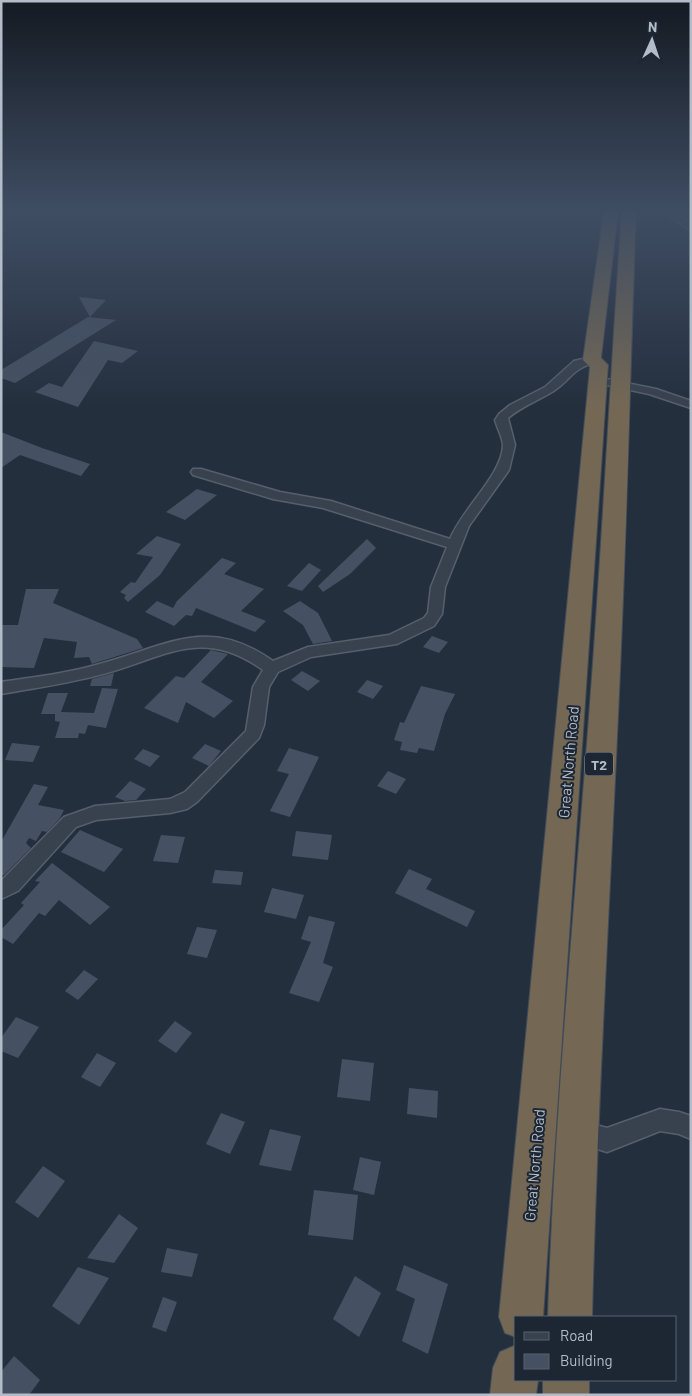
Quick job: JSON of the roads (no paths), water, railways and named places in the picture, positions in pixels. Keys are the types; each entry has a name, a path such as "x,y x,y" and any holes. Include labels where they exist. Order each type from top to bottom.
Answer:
{"highway":[{"name":"Great North Road","path":"521,1316 603,374 608,276"},
{"name":"Great North Road","path":"570,1316 577,1132 612,572 603,374 619,276"},
{"path":"513,1395 515,1381"},
{"path":"566,1381 566,1395"}],"street":[{"path":"1,891 11,885 44,852 70,822 95,813 182,804 191,798 253,734 261,688 272,668 308,652 392,640 429,622 435,614 438,587 454,545 472,510 503,470 509,446 501,420 514,407 549,389 578,363 603,374 691,405"},
{"path":"197,472 278,496 326,504 395,528 454,545"},
{"path":"1,688 59,680 206,641 244,650 272,668"},
{"path":"577,1132 607,1140 660,1120 679,1123 691,1128"}]}
